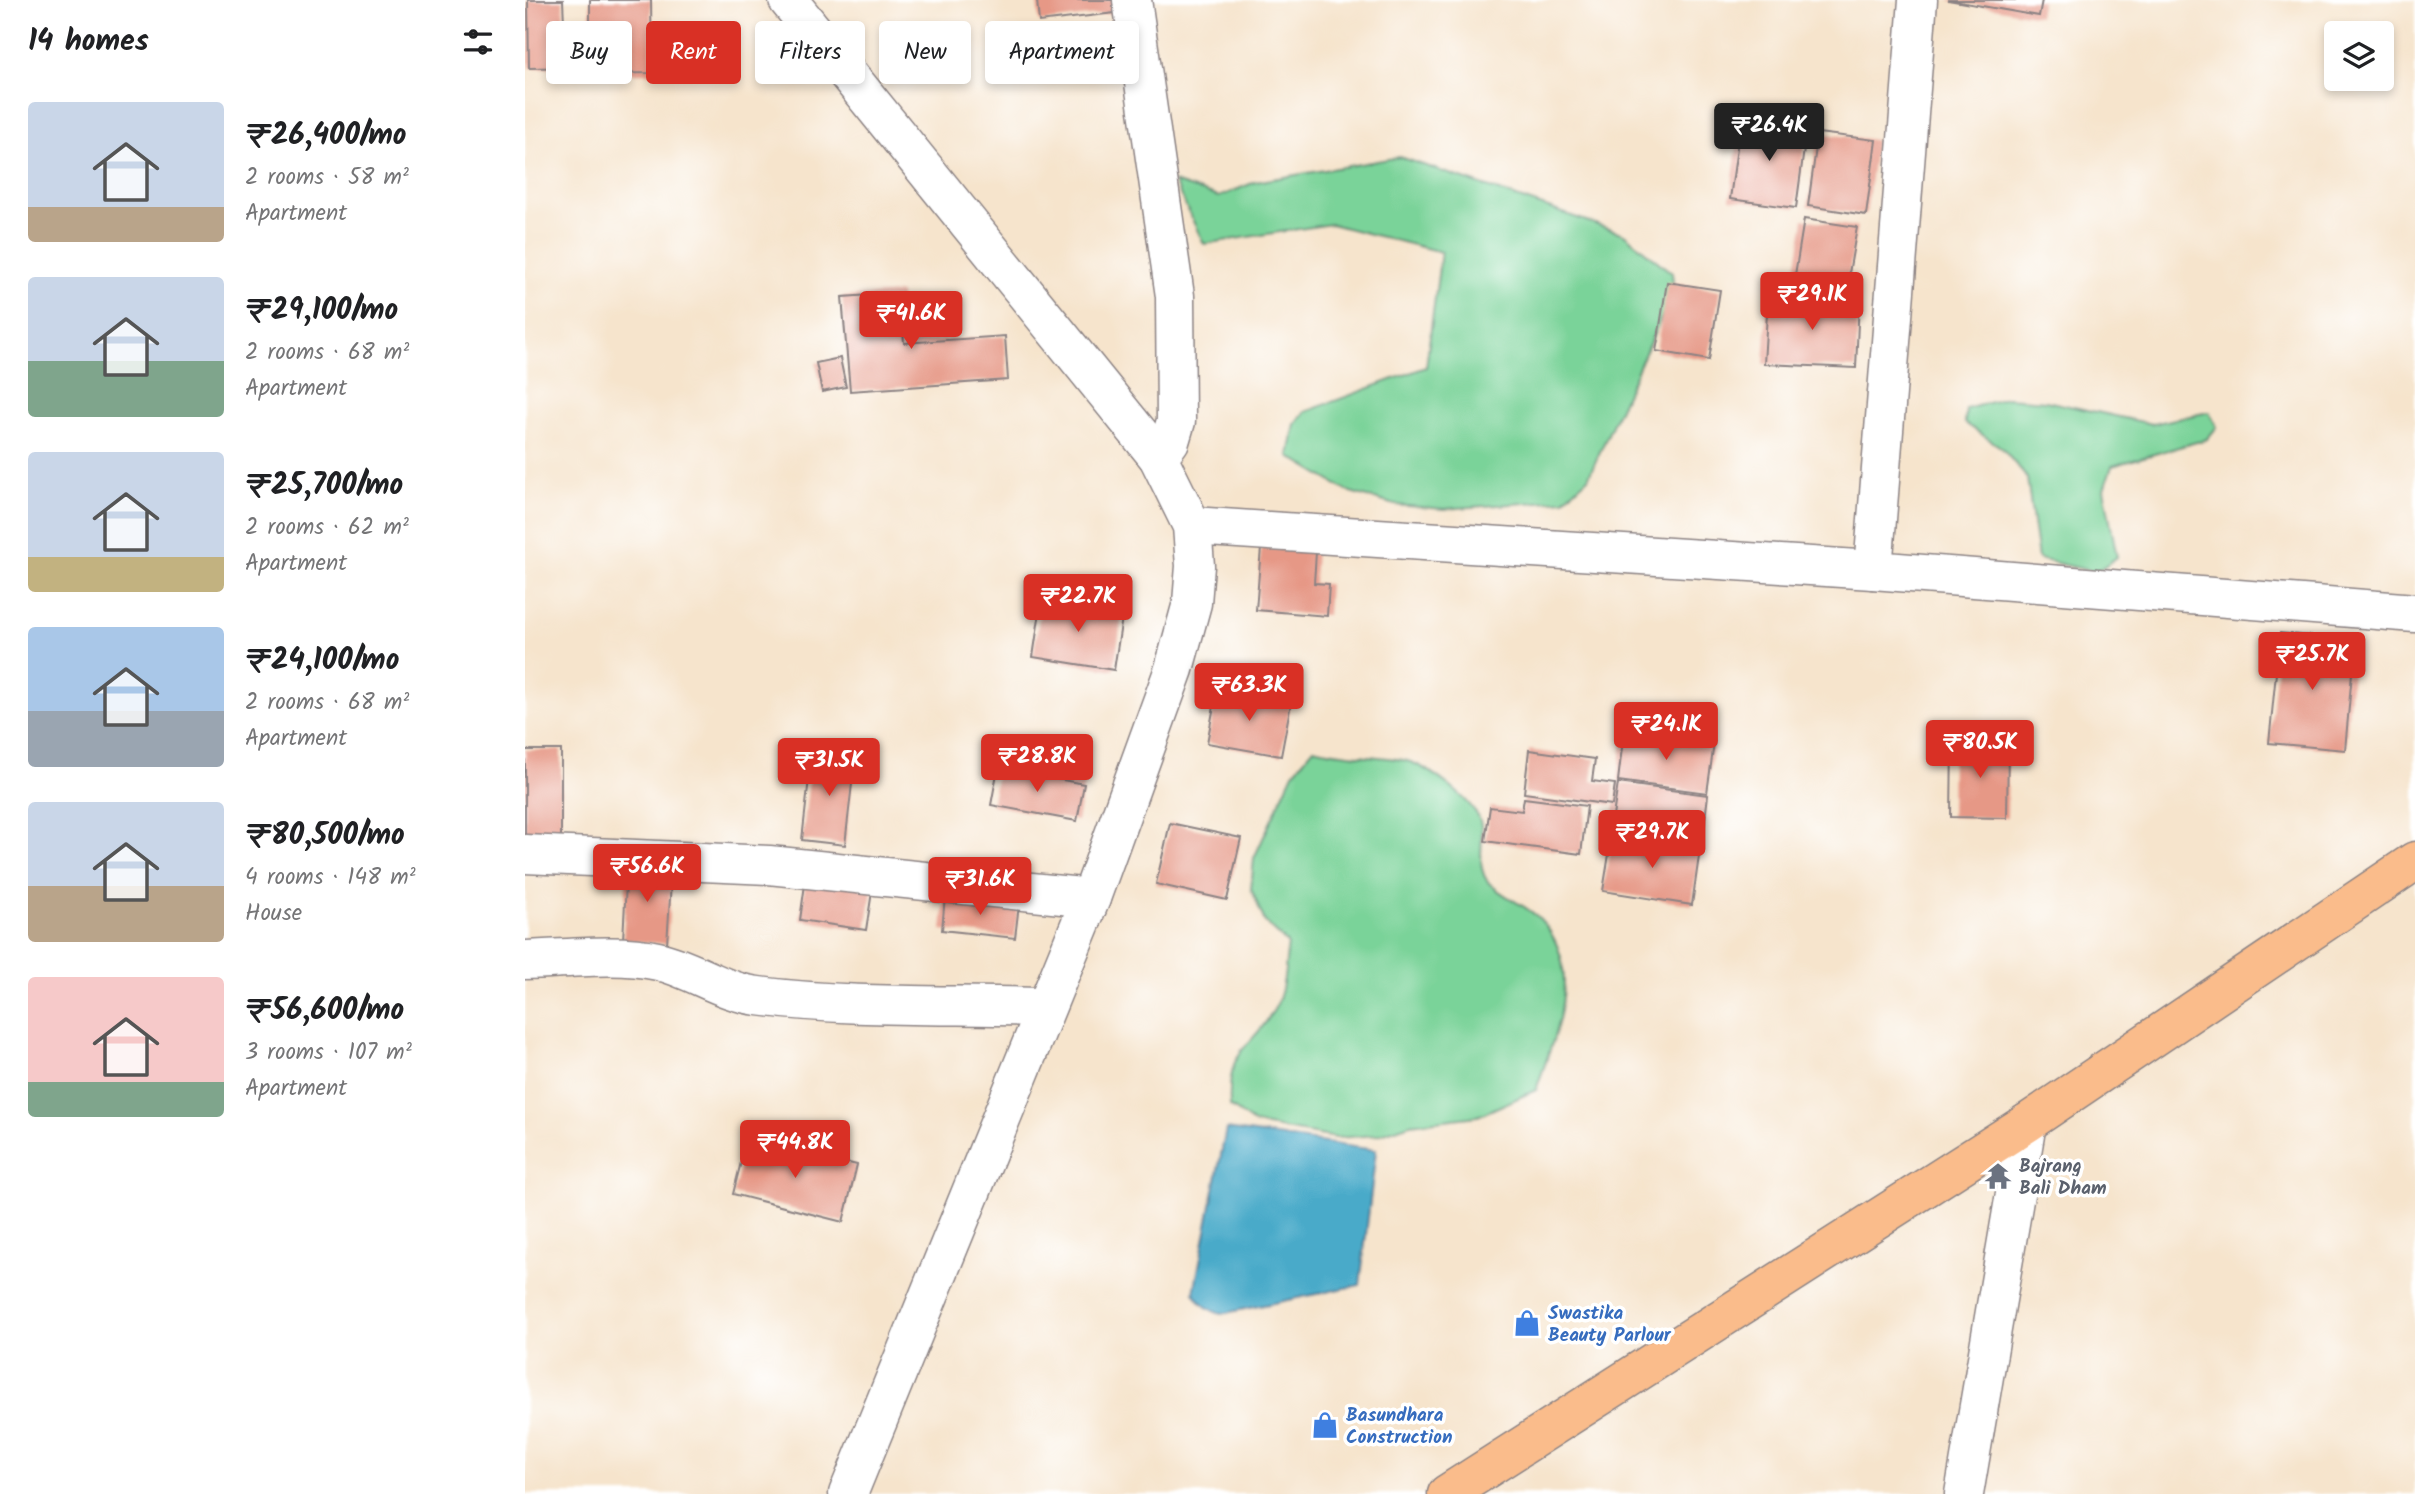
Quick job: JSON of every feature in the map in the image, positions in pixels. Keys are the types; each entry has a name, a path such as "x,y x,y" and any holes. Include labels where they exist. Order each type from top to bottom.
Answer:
{"main road":[{"path":"1447,1494 2027,1123 2415,861"}],"street":[{"path":"788,0 1158,457 1192,526 1195,566 1192,603 1174,669 1091,898 848,1494"},
{"path":"1132,0 1175,296 1176,421 1170,441 1158,457"},
{"path":"1873,570 1918,0"},
{"path":"1192,526 1873,570 2415,613"},
{"path":"525,854 769,865 1091,898"},
{"path":"525,960 624,958 657,961 688,970 733,992 789,999 1045,1007"},
{"path":"1964,1494 2027,1123"}],"green space":[{"path":"1400,157 1624,234 1672,273 1674,290 1588,478 1564,500 1444,509 1395,505 1347,491 1289,456 1295,424 1305,412 1426,367 1441,252 1331,224 1204,244 1174,182 1219,197 1255,182"},
{"path":"2006,398 2046,401 2152,424 2209,412 2217,427 2207,439 2112,466 2104,489 2117,557 2096,572 2038,559 2027,478 2002,448 1965,423 1966,409"},
{"path":"1314,748 1412,763 1447,784 1476,812 1481,828 1482,869 1489,883 1541,920 1554,939 1562,960 1562,1004 1551,1048 1536,1090 1478,1116 1410,1124 1378,1135 1336,1138 1255,1124 1230,1106 1232,1070 1242,1050 1266,1023 1275,1008 1283,985 1288,944 1265,922 1251,889 1254,858 1293,773"}],"water":[{"path":"1226,1129 1376,1150 1360,1285 1221,1314 1199,1300 1194,1292"}],"building":[{"path":"528,0 563,0 564,21 546,21 546,68 529,68"},
{"path":"590,0 651,0 651,21 646,21 646,73 632,73 632,21 590,21"},
{"path":"1037,0 1122,0 1123,12 1039,21"},
{"path":"1948,0 2042,0 2039,16"},
{"path":"1741,118 1807,127 1796,208 1730,199"},
{"path":"1818,133 1876,140 1866,215 1808,206"},
{"path":"1804,219 1857,227 1847,285 1795,275"},
{"path":"1667,282 1720,290 1709,360 1656,351"},
{"path":"900,293 904,343 1005,336 1008,380 850,391 842,297"},
{"path":"1768,296 1859,300 1856,368 1764,364"},
{"path":"840,358 846,387 822,392 816,363"},
{"path":"1261,548 1316,552 1314,583 1329,584 1327,616 1256,610"},
{"path":"1042,598 1123,611 1114,670 1033,657"},
{"path":"2280,633 2355,640 2345,750 2269,743"},
{"path":"1217,690 1291,703 1281,756 1207,743"},
{"path":"1624,731 1714,743 1707,793 1618,781"},
{"path":"1952,742 2008,743 2007,818 1951,817"},
{"path":"525,750 561,750 561,837 525,837"},
{"path":"1529,750 1595,759 1592,781 1615,784 1612,805 1524,793"},
{"path":"812,752 855,757 845,845 802,840"},
{"path":"998,768 1084,784 1077,821 991,805"},
{"path":"1618,783 1708,795 1703,835 1612,823"},
{"path":"1524,798 1587,806 1581,854 1485,841 1490,807 1522,811"},
{"path":"1170,823 1241,838 1227,900 1156,884"},
{"path":"1612,836 1700,849 1692,905 1603,891"},
{"path":"627,864 672,867 667,944 623,940"},
{"path":"807,870 874,879 866,930 800,920"},
{"path":"945,896 1019,904 1015,938 942,930"},
{"path":"747,1138 857,1165 843,1222 733,1194"}],"place":[{"name":"Bajrang Bali Dham","path":"1998,1176"},
{"name":"Swastika Beauty Parlour","path":"1527,1323"},
{"name":"Basundhara Construction","path":"1325,1425"}]}
